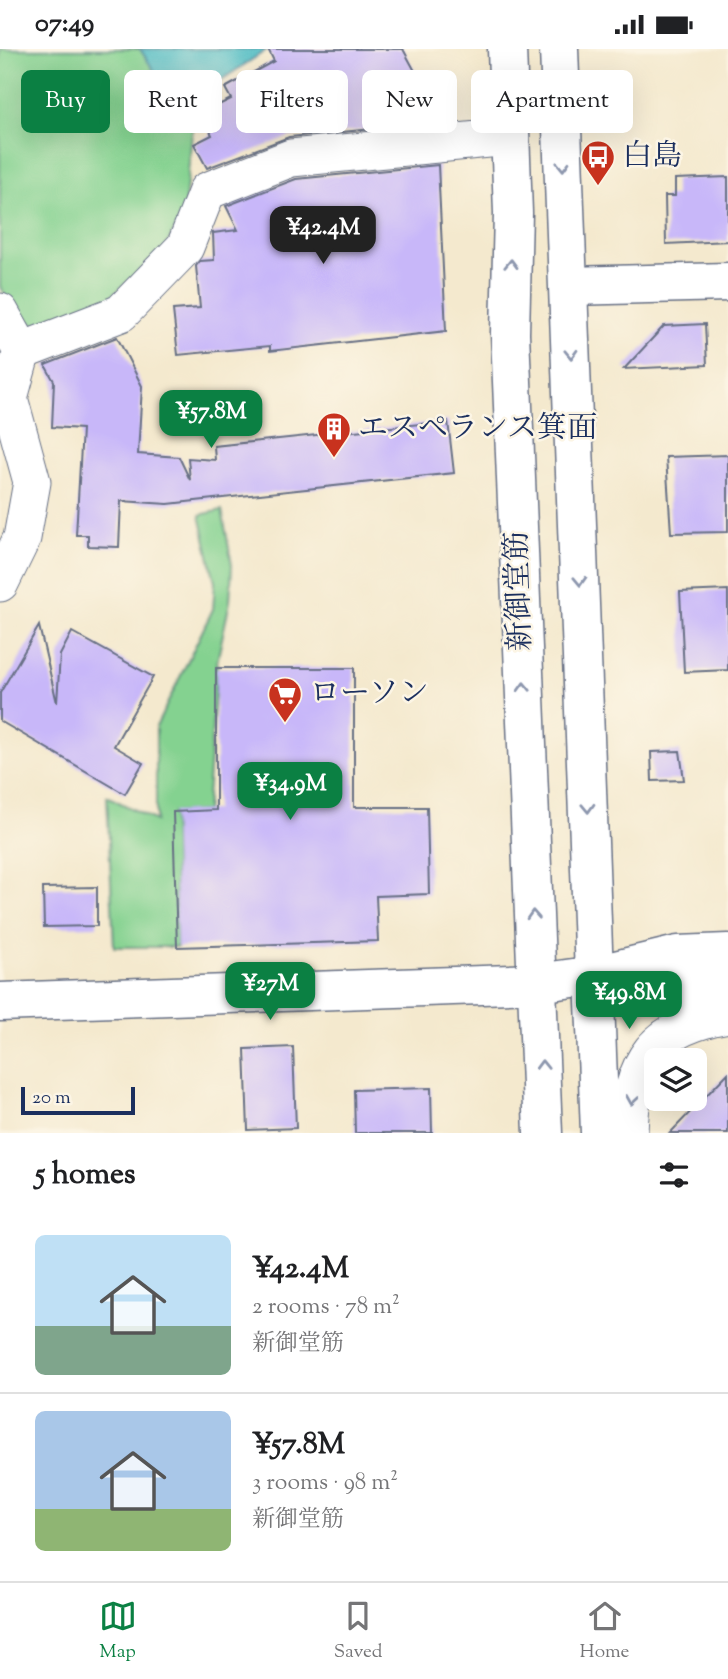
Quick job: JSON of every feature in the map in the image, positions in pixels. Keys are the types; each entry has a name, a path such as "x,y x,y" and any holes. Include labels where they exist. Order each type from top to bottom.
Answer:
{"main road":[{"name":"新御堂筋","path":"507,49 513,229 510,333 543,1133"},
{"name":"新御堂筋","path":"559,49 600,1133"},
{"path":"569,286 728,282"},
{"path":"0,1002 537,983 595,975 678,955 728,953"},
{"path":"595,975 637,990 728,988"}],"street":[{"path":"22,351 121,313 185,247 207,191 291,158 510,138"},
{"path":"0,312 22,351 9,398 32,482 22,538 0,583"},
{"path":"629,1133 634,1085 648,1053 663,1038 684,1025 728,1014"}],"green space":[{"path":"0,49 140,49 154,70 124,70 124,133 192,133 184,212 165,248 92,314 41,328 21,318 0,287"},
{"path":"222,510 232,565 230,601 217,662 206,811 173,813 177,947 114,947 107,796 156,821 156,727 213,609 215,582 200,515"}],"water":[{"path":"140,49 268,49 222,80 222,70 154,70"}],"building":[{"path":"268,49 403,49 414,70 362,70 362,130 348,131 348,70 258,70 274,61"},
{"path":"236,82 236,133 331,133 289,137 207,168 194,144 212,135 211,133 222,133 222,103 231,99 225,88"},
{"path":"438,165 446,331 270,351 270,346 178,355 173,310 200,308 196,266 200,261 214,260 213,233 238,230 226,206 296,179"},
{"path":"728,177 728,241 666,244 665,196 675,196 675,179"},
{"path":"705,324 707,365 624,369 664,326"},
{"path":"117,337 142,386 138,454 179,457 190,480 188,458 215,460 214,446 448,421 454,473 168,504 121,501 119,547 88,546 88,535 76,535 82,429 52,427 54,381 45,365"},
{"path":"728,455 728,532 671,533 666,457"},
{"path":"728,590 728,670 684,672 680,592"},
{"path":"39,626 57,703 60,655 72,632 153,677 114,746 143,763 125,794 0,721 0,693"},
{"path":"216,668 354,668 354,807 427,807 429,894 376,896 378,941 177,947 173,812 216,810"},
{"path":"680,751 684,780 652,781 651,752"},
{"path":"97,887 97,926 44,927 43,888"},
{"path":"293,1047 296,1128 248,1130 245,1049"},
{"path":"728,1073 728,1133 670,1133 691,1111 707,1111 707,1095"},
{"path":"431,1088 432,1133 355,1133 354,1090"}],"place":[{"name":"白島","path":"598,187"},
{"name":"エスペランス箕面","path":"334,459"},
{"name":"ローソン","path":"285,724"}]}
